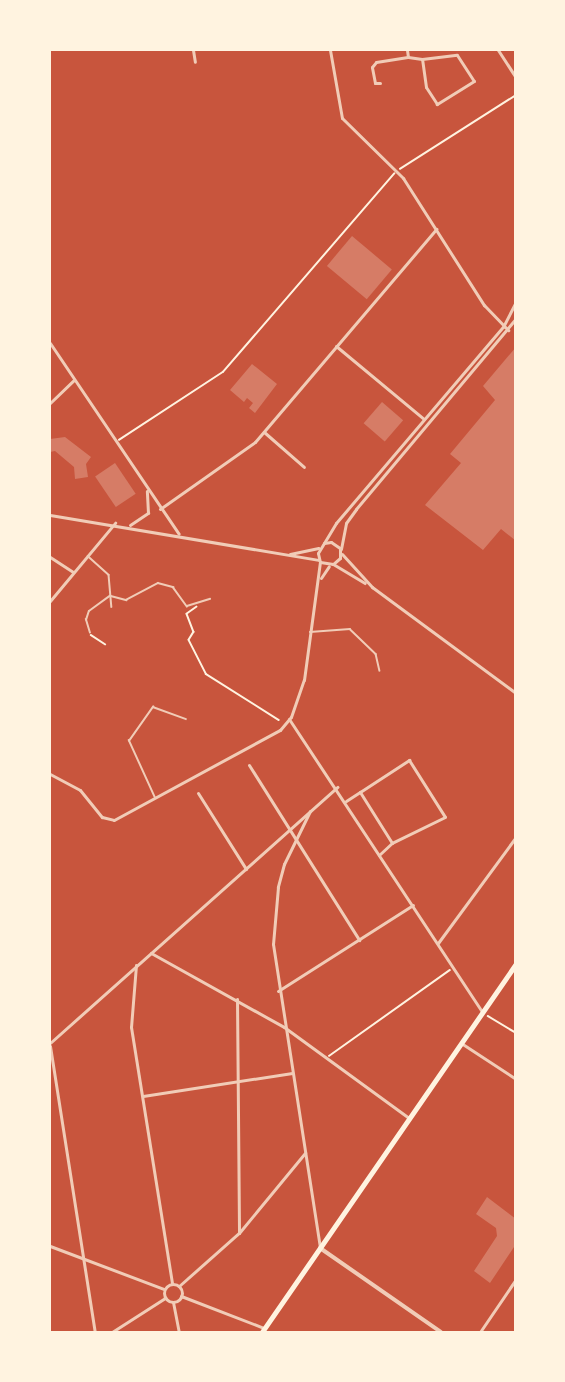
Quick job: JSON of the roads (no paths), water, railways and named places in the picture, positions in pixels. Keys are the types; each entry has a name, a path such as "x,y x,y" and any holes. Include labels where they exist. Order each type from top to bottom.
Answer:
{"main road":[{"path":"264,1330 516,964"}],"street":[{"path":"193,50 195,62"},
{"path":"330,50 340,115 397,171 483,306 508,330"},
{"path":"407,50 408,57"},
{"path":"498,50 516,78"},
{"path":"375,83 374,63 408,57 422,59 457,55 474,81 437,104 426,87 422,59"},
{"path":"370,84 380,83"},
{"path":"160,509 264,432 436,229"},
{"path":"50,774 80,790 109,821 275,733 289,719 304,680 309,632 318,582 320,548 344,514 503,327 516,301"},
{"path":"318,582 342,553 346,523 516,318"},
{"path":"50,343 147,490 180,535"},
{"path":"336,346 429,423"},
{"path":"50,403 51,398 74,380"},
{"path":"264,432 304,467"},
{"path":"127,525 148,513 147,490"},
{"path":"50,515 127,525 332,565 372,587 516,693"},
{"path":"50,601 115,523"},
{"path":"324,543 336,543 372,587"},
{"path":"288,555 320,548"},
{"path":"50,557 74,572"},
{"path":"289,719 337,787 482,1012"},
{"path":"346,801 409,760 445,817 392,843 379,855"},
{"path":"249,765 358,940"},
{"path":"96,1332 50,1044 150,952 337,787"},
{"path":"360,792 392,843"},
{"path":"198,793 246,869"},
{"path":"310,811 293,839 278,887 274,915 278,991 320,1248 441,1332"},
{"path":"438,943 516,837"},
{"path":"278,991 413,905"},
{"path":"150,952 285,1027 409,1118"},
{"path":"136,965 131,1027 172,1284"},
{"path":"237,999 239,1233"},
{"path":"461,1043 516,1079"},
{"path":"143,1096 292,1073"},
{"path":"179,1286 239,1233 304,1153"},
{"path":"50,1246 164,1289"},
{"path":"480,1332 516,1279"},
{"path":"164,1289 172,1284 179,1286"},
{"path":"179,1286 181,1296"},
{"path":"164,1289 165,1298"},
{"path":"181,1296 264,1330"},
{"path":"173,1302 181,1296"},
{"path":"165,1298 173,1302"},
{"path":"112,1332 165,1298"},
{"path":"173,1302 179,1332"}],"lane":[{"path":"88,555 109,575 111,607"},
{"path":"111,596 126,600 158,583 173,587 187,606 210,599"},
{"path":"90,633 86,620 90,611 111,596"},
{"path":"309,632 350,629 376,654 380,671"},
{"path":"155,798 129,741 153,707 186,719"}]}
